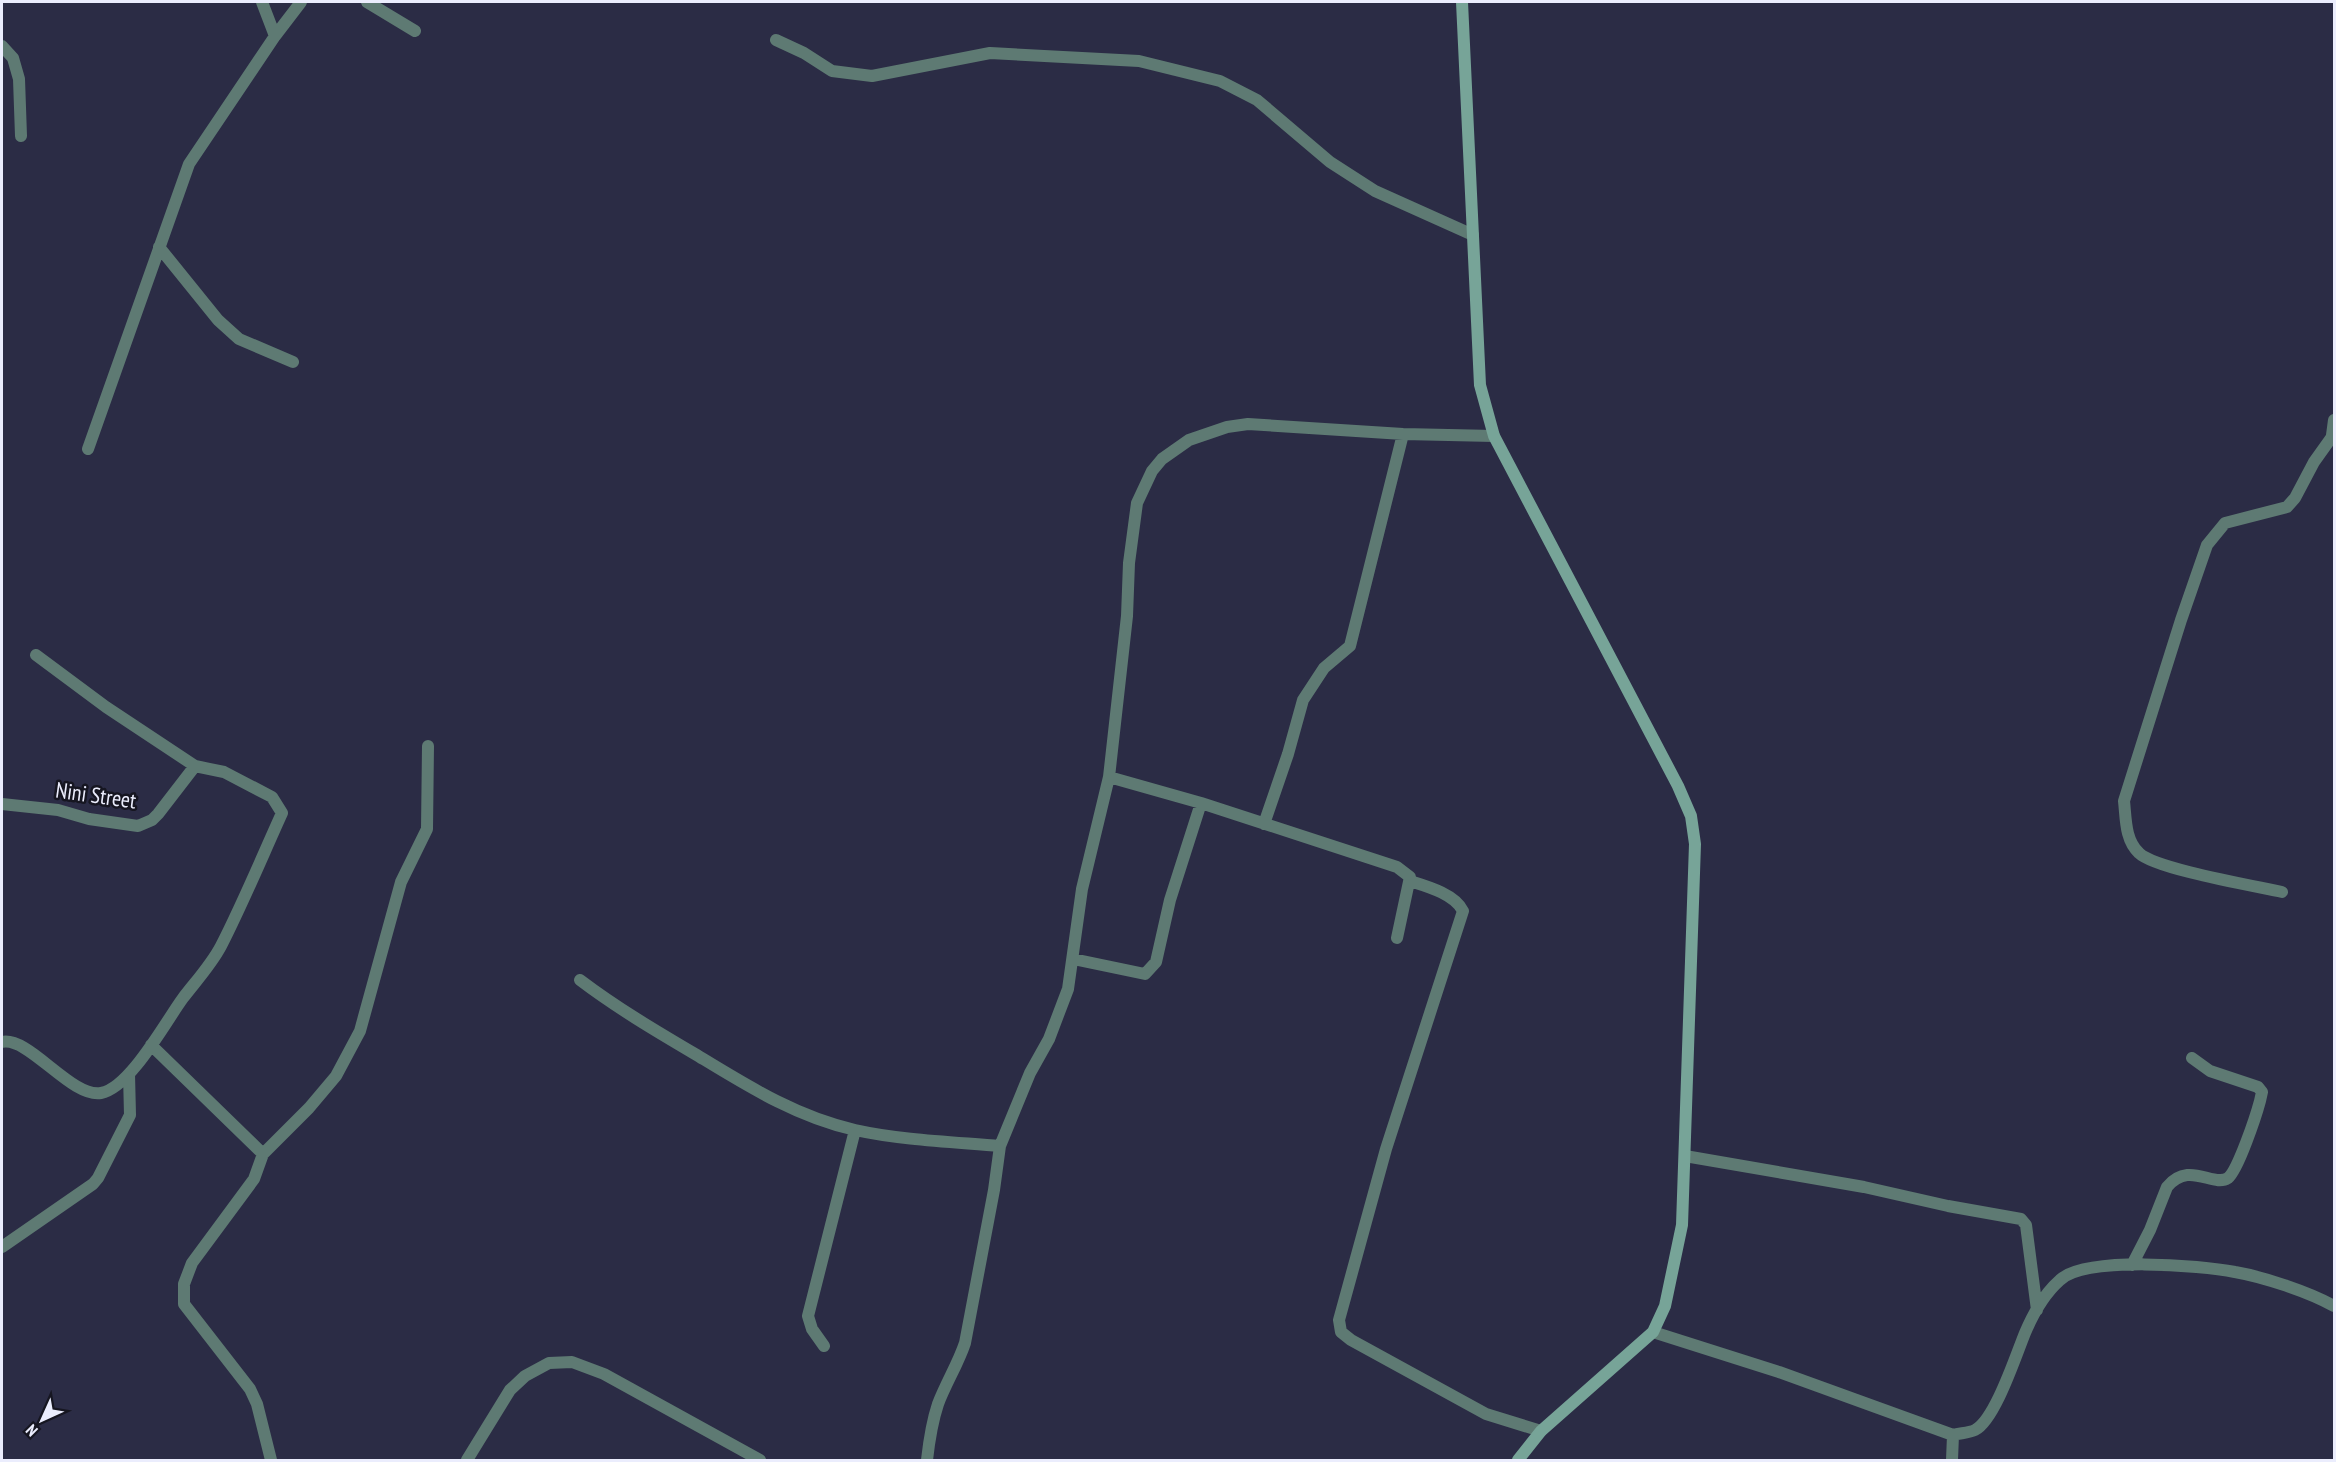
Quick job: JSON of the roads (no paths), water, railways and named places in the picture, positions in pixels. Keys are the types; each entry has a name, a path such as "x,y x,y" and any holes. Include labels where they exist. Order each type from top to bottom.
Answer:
{"street":[{"path":"262,2 275,36"},
{"path":"88,449 189,164 275,36 301,2"},
{"path":"367,2 415,31"},
{"path":"1462,2 1480,385 1494,436 1673,775 1691,816 1695,844 1682,1225 1665,1306 1653,1332 1541,1431 1518,1461"},
{"path":"776,40 804,53 832,71 872,76 990,53 1139,61 1220,81 1257,100 1293,134 1330,162 1375,191 1473,235"},
{"path":"2,46 13,58 19,79 21,135"},
{"path":"159,247 218,320 239,339 294,362"},
{"path":"2282,892 2165,866 2146,858 2132,844 2127,831 2124,801 2207,545 2225,523 2287,507 2333,434 2334,420"},
{"path":"927,1461 928,1446 938,1405 959,1362 965,1343 1000,1146 1030,1073 1049,1039 1068,988 1082,889 1109,777 1127,616 1129,562 1137,503 1152,471 1162,459 1189,440 1227,427 1248,424 1403,434 1494,436"},
{"path":"1264,824 1303,700 1324,668 1350,646 1403,434"},
{"path":"2,1042 17,1044 85,1091 100,1093 113,1088 129,1074 151,1046 220,949 282,813 272,797 224,772 195,766 106,707 36,655"},
{"path":"271,1461 257,1404 250,1389 184,1304 184,1284 192,1263 254,1179 263,1154 309,1108 336,1076 360,1031 401,882 427,829 428,746"},
{"name":"Nini Street","path":"2,804 58,810 89,819 138,826 152,820 158,814 195,766"},
{"path":"1109,777 1201,803 1387,863 1410,875 1397,938"},
{"path":"1073,958 1144,974 1153,968 1170,900 1201,803"},
{"path":"1410,881 1448,897 1458,903 1463,910 1386,1149 1339,1320 1341,1332 1351,1340 1486,1414 1541,1431"},
{"path":"580,981 620,1010 758,1093 805,1114 855,1130 1000,1146"},
{"path":"151,1046 263,1154"},
{"path":"2132,1265 2172,1181 2190,1174 2222,1180 2229,1177 2239,1159 2260,1101 2262,1092 2258,1087 2210,1071 2192,1058"},
{"path":"2,1247 93,1184 98,1178 130,1115 129,1074"},
{"path":"824,1346 812,1329 808,1316 855,1130"},
{"path":"1684,1156 1864,1187 1948,1206 2021,1219 2026,1225 2037,1310"},
{"path":"1653,1332 1779,1372 1953,1435 1976,1430 1987,1420 2037,1310 2061,1278 2078,1270 2132,1265 2178,1266 2235,1272 2294,1289 2334,1305"},
{"path":"466,1461 510,1390 525,1376 549,1363 572,1362 604,1374 757,1460"},
{"path":"1953,1435 1953,1461"}]}
